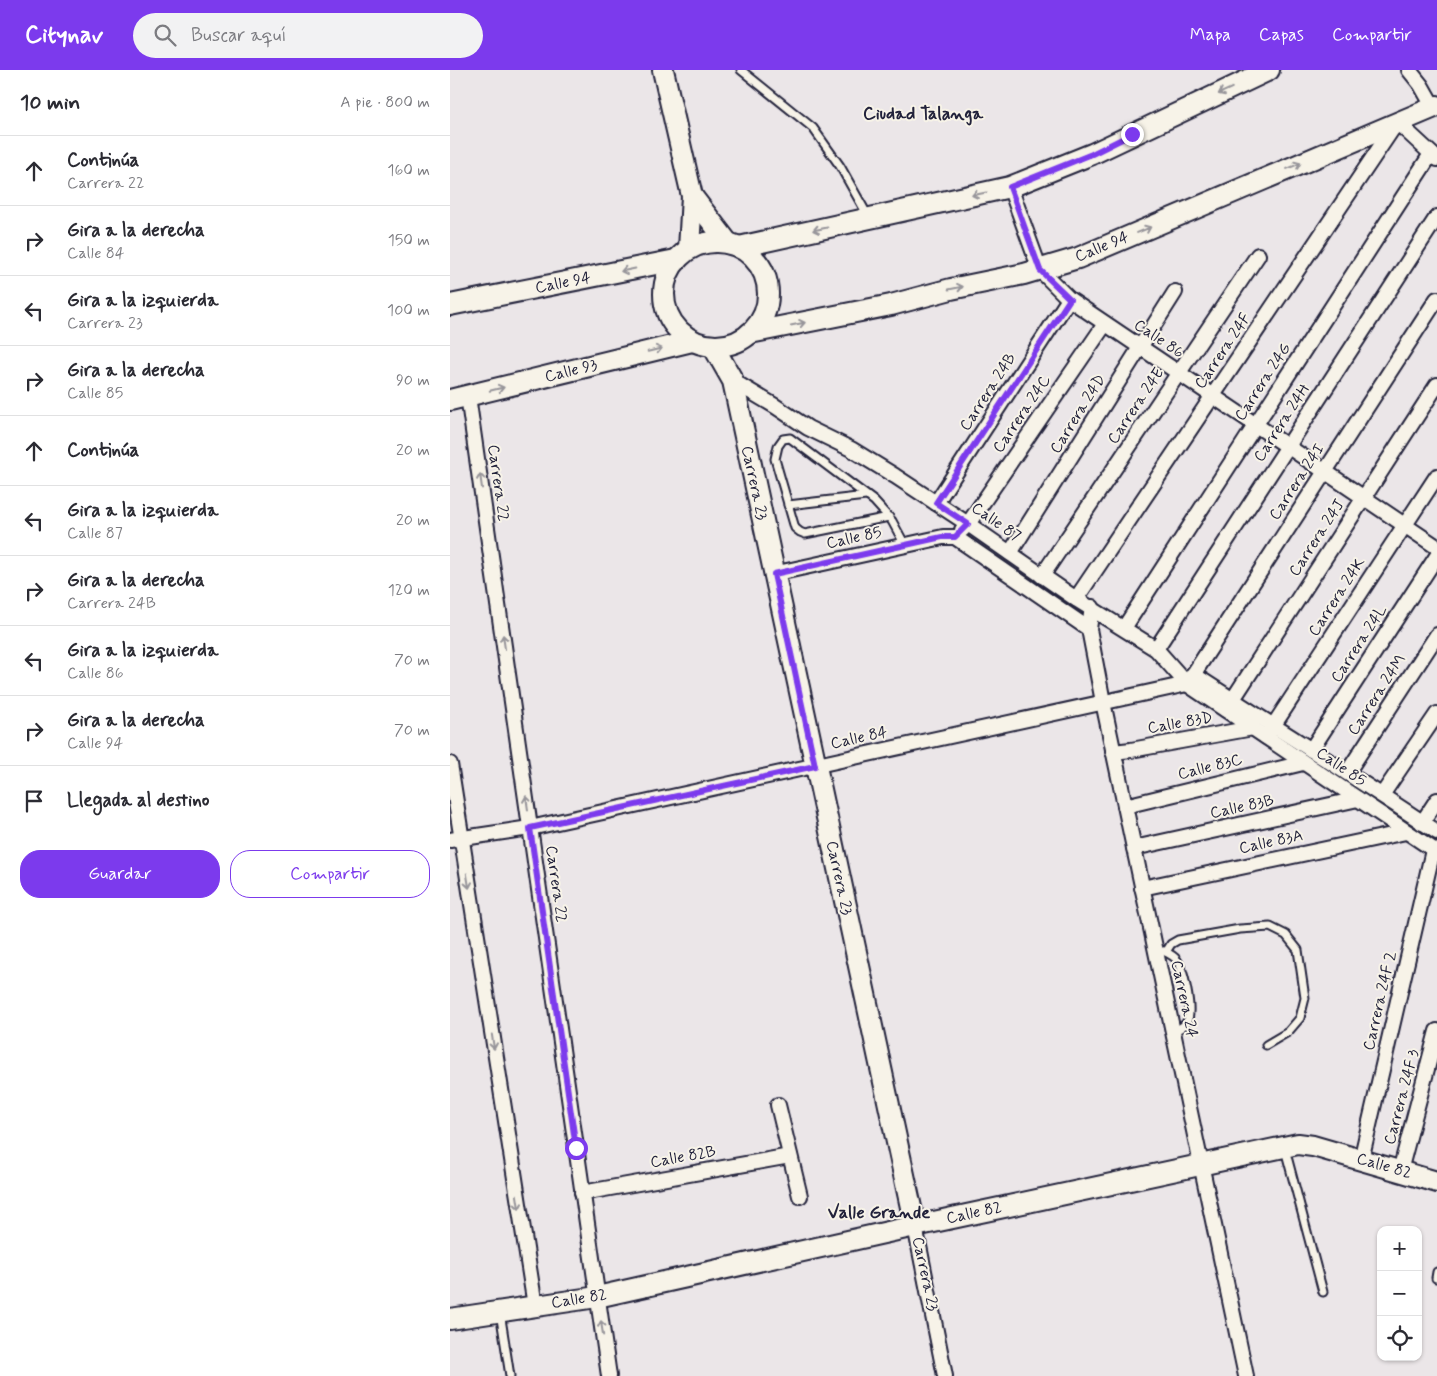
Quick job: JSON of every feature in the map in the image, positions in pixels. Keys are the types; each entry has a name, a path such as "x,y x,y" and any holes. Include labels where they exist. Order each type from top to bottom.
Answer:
{"street":[{"path":"662,70 692,196 682,254"},
{"path":"692,196 733,245 752,257 762,271 767,287 767,304 761,320 748,335 730,344 713,346 692,341 677,329 667,313 663,295 666,276 682,254 701,244 714,242 733,245 1010,187 1092,154 1269,70"},
{"path":"1409,70 1422,85 1436,107"},
{"name":"Calle 94","path":"748,335 891,305 1040,270 1078,258 1436,107"},
{"path":"1397,122 1434,156"},
{"name":"Carrera 24F","path":"1076,599 1397,122"},
{"name":"Carrera 24G","path":"1124,628 1434,156"},
{"name":"Calle 86","path":"1010,187 1040,270 1070,299 1437,547"},
{"name":"Carrera 24H","path":"1156,649 1437,216"},
{"name":"Calle 94","path":"450,305 682,254"},
{"name":"Carrera 24E","path":"1042,576 1258,255"},
{"name":"Carrera 24D","path":"1010,554 1175,292"},
{"name":"Carrera 24B","path":"936,503 1070,299"},
{"name":"Carrera 24I","path":"1190,679 1437,299"},
{"name":"Carrera 24C","path":"949,537 968,524 1105,324"},
{"name":"Carrera 23","path":"732,381 748,335"},
{"name":"Calle 93","path":"459,398 692,341"},
{"name":"Carrera 23","path":"713,346 732,381 946,1376"},
{"name":"Calle 87","path":"732,381 808,428 851,449 936,503 1076,599 1156,649 1190,679 1229,705"},
{"name":"Carrera 24J","path":"1229,705 1437,385"},
{"name":"Carrera 22","path":"459,398 530,828 609,1376"},
{"name":"Carrera 24K","path":"1270,732 1437,476"},
{"path":"949,537 1089,629"},
{"name":"Calle 85","path":"774,574 949,537"},
{"name":"Carrera 24L","path":"1311,750 1437,556"},
{"name":"Carrera 24","path":"1092,608 1089,629 1102,702 1142,888 1161,951 1173,1032 1246,1376"},
{"name":"Carrera 24M","path":"1347,773 1437,635"},
{"name":"Calle 84","path":"456,839 530,828 815,766 1102,702 1190,679"},
{"path":"1229,705 1270,732 1311,750 1437,832"},
{"name":"Calle 85","path":"1229,705 1253,728 1270,732 1303,763 1435,851"},
{"path":"1382,795 1437,714"},
{"name":"Calle 83D","path":"1113,752 1253,728"},
{"name":"Calle 83C","path":"1125,806 1303,763"},
{"path":"450,764 456,839 535,1306"},
{"name":"Calle 83B","path":"1134,848 1358,800"},
{"path":"1422,823 1437,800"},
{"name":"Calle 83A","path":"1142,888 1406,832"},
{"name":"Carrera 24F 2","path":"1361,1160 1435,851"},
{"name":"Carrera 24F 3","path":"1400,1171 1437,1031"},
{"path":"778,1104 800,1196"},
{"name":"Calle 82","path":"450,1319 597,1297 915,1226 1298,1144 1313,1146 1437,1182"},
{"name":"Calle 82B","path":"582,1193 790,1156"}],"lane":[{"path":"741,70 813,128 840,166 869,218"},
{"path":"889,518 805,534 800,532 795,528 775,459 778,446 783,439 790,438 874,501 892,521 905,545"},
{"path":"788,505 866,496"},
{"path":"1173,1032 1183,1027 1188,1019 1188,1006 1182,970 1175,958 1161,951 1178,940 1240,929 1270,927 1286,935 1298,950 1305,998 1300,1018 1288,1032 1266,1045"},
{"path":"1285,1146 1323,1292"},
{"path":"500,1312 510,1376"}],"district":[{"name":"Ciudad Talanga","path":"923,114"},
{"name":"Valle Grande","path":"879,1213"}],"route":[{"path":"576,1148 530,828 815,766 774,574 942,537 955,537 968,524 936,503 1070,299 1040,270 1010,187 1092,154 1132,134"}]}
